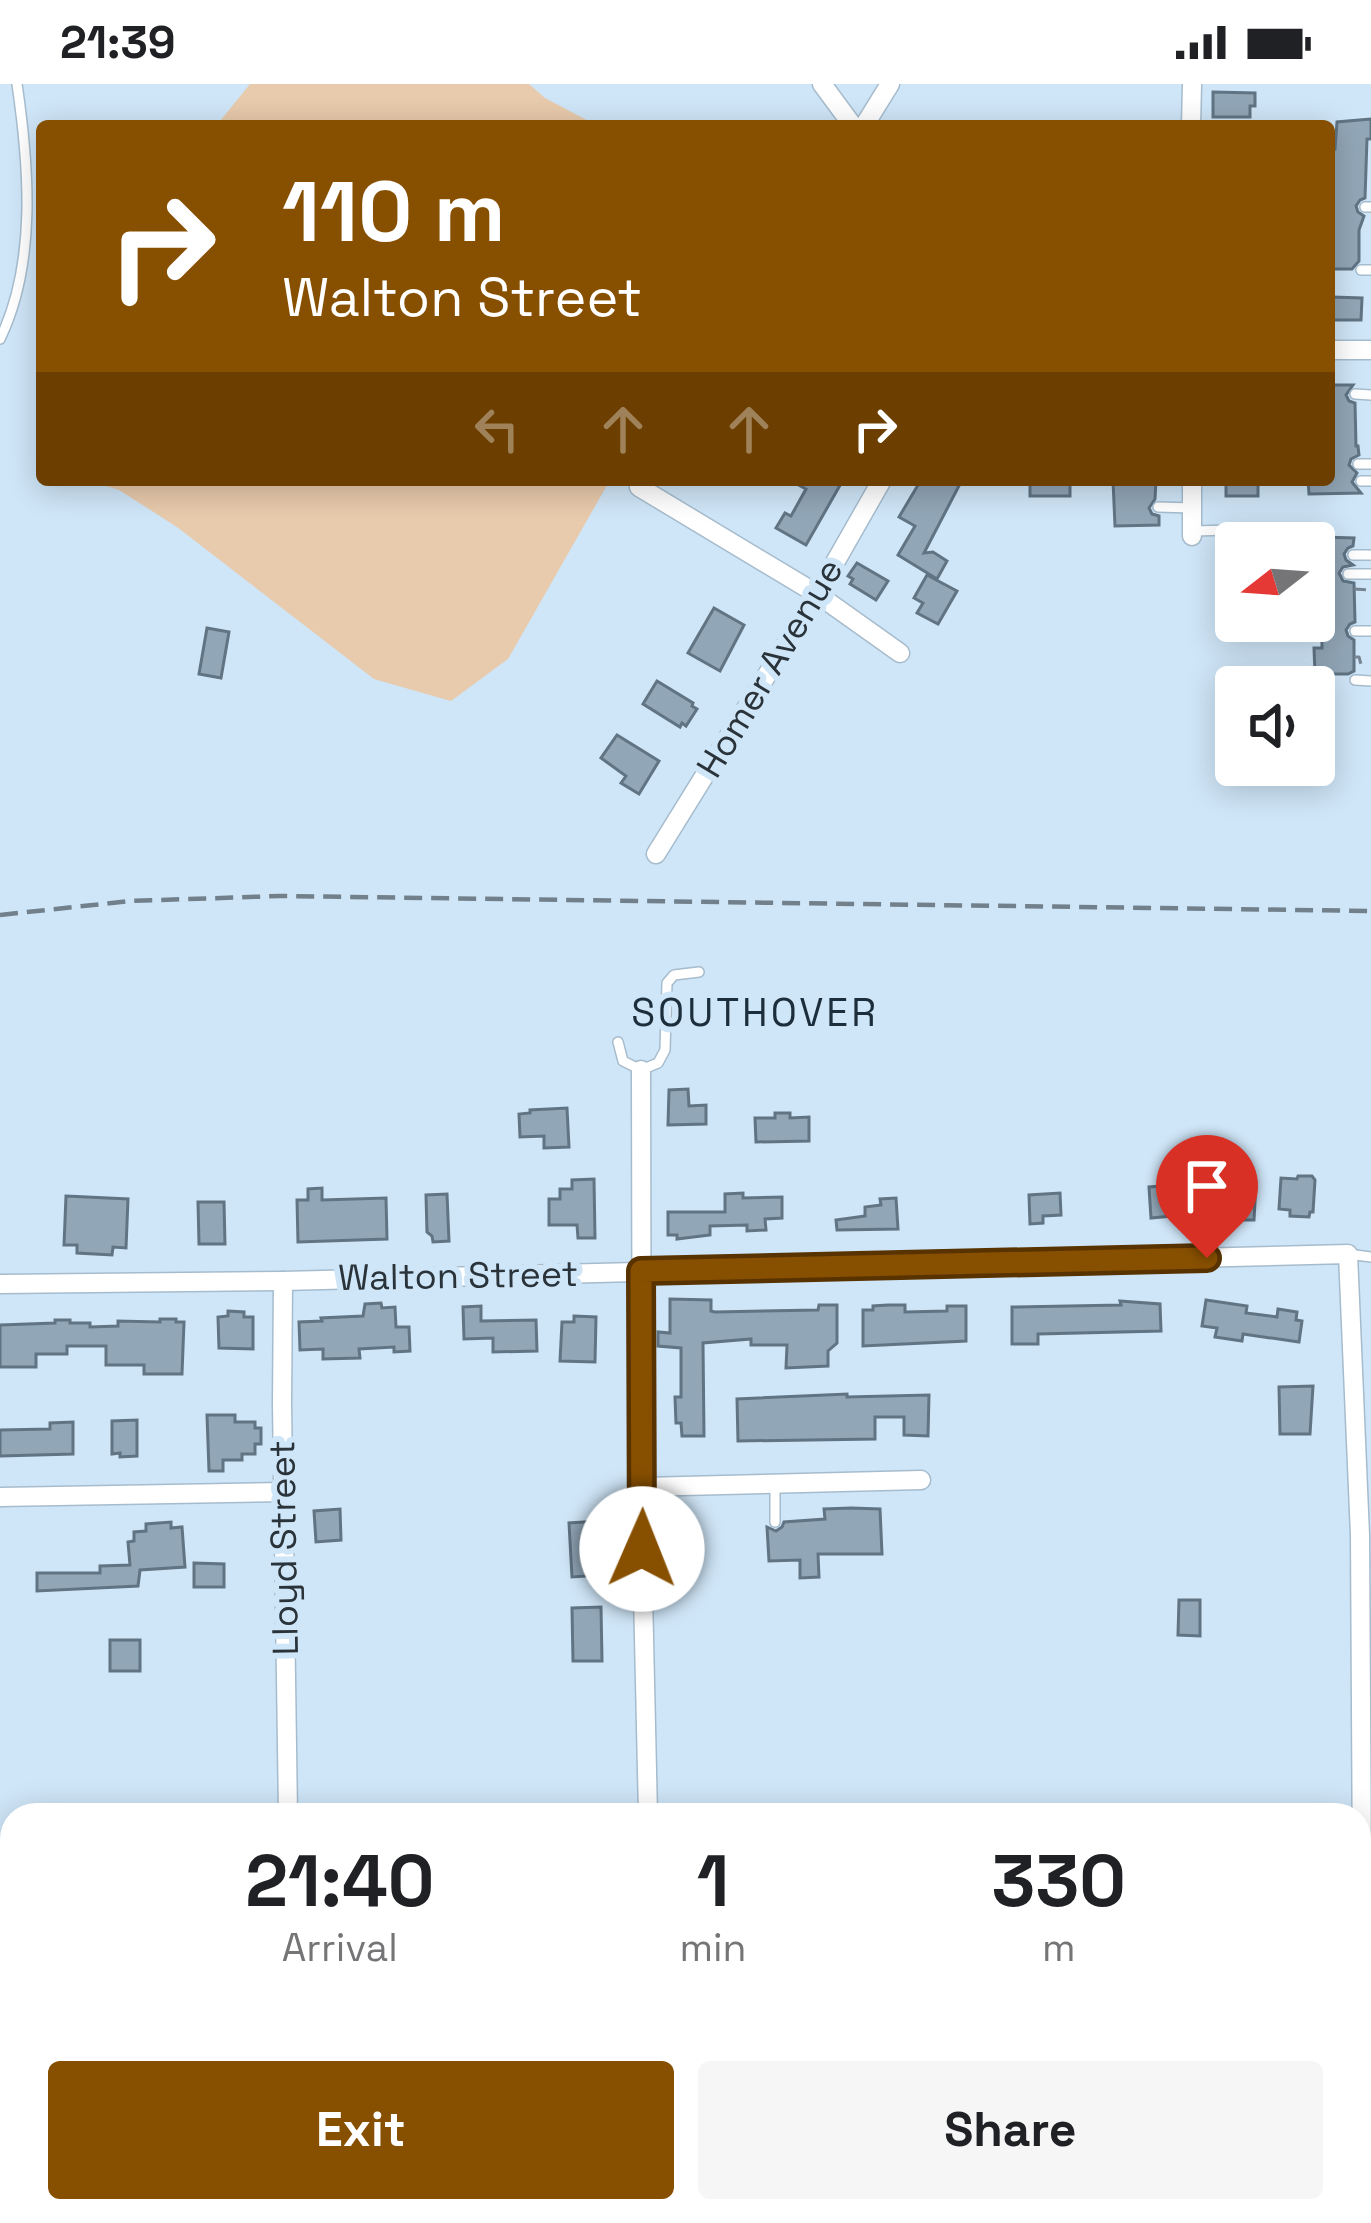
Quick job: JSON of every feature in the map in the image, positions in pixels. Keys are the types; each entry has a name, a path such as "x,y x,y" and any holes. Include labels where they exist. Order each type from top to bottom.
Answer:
{"street":[{"path":"822,84 849,120"},
{"path":"868,120 890,84"},
{"path":"1192,84 1192,120"},
{"path":"1335,350 1371,350"},
{"path":"644,486 818,595 900,653"},
{"name":"Homer Avenue","path":"656,854 818,595 879,486"},
{"path":"1192,486 1192,533"},
{"path":"641,1070 648,1803"},
{"path":"1348,1254 1366,1535 1361,1803"},
{"name":"Walton Street","path":"0,1284 1348,1254"},
{"name":"Lloyd Street","path":"283,1281 287,1803"},
{"path":"643,1487 922,1480"},
{"path":"0,1497 285,1492"}],"lane":[{"path":"0,339 15,309 25,243 25,141 16,84"},
{"path":"1355,394 1371,395"},
{"path":"1358,464 1371,464"},
{"path":"1158,507 1192,508"},
{"path":"1192,533 1215,531"},
{"path":"1353,555 1371,555"},
{"path":"1348,574 1371,574"},
{"path":"1355,631 1371,631"},
{"path":"1355,680 1371,681"},
{"path":"618,1042 623,1060 641,1070 658,1063 665,1050 668,983 674,975 699,972"},
{"path":"1348,1254 1371,1257"},
{"path":"775,1483 775,1522"}],"path":[{"path":"1354,589 1371,590"}],"shaded area":[{"path":"250,84 529,84 587,120 221,120"},
{"path":"106,486 607,486 508,659 451,701 374,679 177,527"}],"building":[{"path":"1213,92 1255,93 1250,117 1213,117"},
{"path":"1371,119 1365,198 1356,206 1364,216 1359,261 1352,269 1335,269 1337,122"},
{"path":"1335,297 1362,298 1361,320 1335,320"},
{"path":"1335,385 1353,385 1346,395 1355,403 1359,455 1349,465 1357,473 1352,482 1361,493 1309,494 1308,486 1335,486"},
{"path":"800,486 840,486 806,545 776,528 785,513 791,516 806,489"},
{"path":"917,486 959,486 924,553 933,552 947,561 937,579 898,555 915,526 899,517"},
{"path":"1030,486 1070,486 1070,496 1030,496"},
{"path":"1113,486 1156,486 1149,508 1159,516 1159,525 1115,526"},
{"path":"1226,486 1258,486 1258,496 1226,496"},
{"path":"1335,537 1354,538 1344,554 1353,565 1339,573 1343,581 1354,583 1355,622 1346,630 1354,640 1354,671 1335,674 1335,666 1315,666 1314,648 1322,648 1322,642 1335,642"},
{"path":"857,563 888,581 876,600 850,584 853,579 848,576"},
{"path":"927,575 957,591 938,624 917,613 923,603 914,598"},
{"path":"714,608 744,625 720,671 688,653"},
{"path":"207,628 229,632 221,678 199,674"},
{"path":"657,681 697,709 686,726 682,723 680,727 643,704"},
{"path":"617,735 659,761 639,794 621,783 626,776 601,758"},
{"path":"688,1089 689,1106 706,1105 706,1124 668,1125 669,1090"},
{"path":"567,1108 569,1147 544,1148 544,1136 520,1137 519,1114"},
{"path":"775,1113 809,1117 809,1141 756,1142 755,1118 775,1118"},
{"path":"1281,1178 1315,1180 1309,1217 1290,1216 1290,1210 1279,1209"},
{"path":"594,1179 595,1238 578,1238 577,1225 549,1225 549,1199 560,1199 560,1189 572,1189 572,1180"},
{"path":"1256,1183 1254,1220 1203,1220 1203,1213 1151,1218 1149,1187"},
{"path":"322,1188 322,1200 386,1198 387,1239 298,1242 297,1200 308,1200 308,1189"},
{"path":"743,1193 743,1198 782,1197 782,1218 765,1219 766,1230 747,1231 747,1225 710,1226 710,1235 677,1239 677,1235 668,1235 668,1212 725,1212 725,1194"},
{"path":"1060,1193 1061,1215 1043,1216 1043,1223 1030,1224 1029,1195"},
{"path":"447,1194 449,1241 433,1242 427,1232 426,1195"},
{"path":"66,1196 128,1199 126,1248 113,1247 112,1255 77,1253 77,1245 64,1245"},
{"path":"896,1198 898,1229 837,1230 836,1220 865,1216 865,1207"},
{"path":"198,1202 224,1202 225,1244 199,1244"},
{"path":"670,1299 711,1300 715,1312 818,1310 819,1305 837,1305 837,1343 828,1351 828,1366 786,1368 787,1345 751,1345 751,1339 703,1343 704,1436 682,1436 681,1423 676,1423 675,1397 681,1397 681,1348 658,1346 658,1332 670,1333"},
{"path":"1206,1300 1247,1306 1246,1313 1277,1317 1278,1309 1297,1312 1296,1320 1302,1321 1299,1342 1243,1334 1242,1341 1215,1337 1217,1328 1202,1326"},
{"path":"1120,1301 1160,1304 1161,1331 1038,1334 1038,1344 1012,1344 1012,1307 1121,1305"},
{"path":"381,1303 382,1308 395,1307 396,1327 409,1327 410,1351 359,1349 360,1358 323,1359 323,1349 300,1350 299,1322 363,1316 365,1304"},
{"path":"905,1305 905,1312 966,1306 966,1341 863,1346 863,1310"},
{"path":"481,1306 481,1321 536,1320 537,1351 493,1352 493,1338 464,1339 463,1307"},
{"path":"228,1311 253,1317 253,1349 219,1348 218,1317 228,1316"},
{"path":"574,1316 596,1317 595,1362 560,1361 562,1322 574,1322"},
{"path":"70,1320 90,1323 90,1327 118,1326 118,1321 184,1322 182,1374 144,1374 144,1365 106,1365 106,1346 67,1346 67,1354 36,1354 36,1367 0,1367 0,1325"},
{"path":"1313,1386 1310,1434 1280,1434 1279,1387"},
{"path":"929,1395 928,1436 904,1435 904,1417 875,1417 875,1439 738,1441 737,1399"},
{"path":"207,1415 235,1415 235,1422 255,1422 255,1428 261,1428 261,1444 255,1444 255,1454 223,1460 223,1471 209,1471"},
{"path":"137,1420 137,1456 112,1454 112,1421"},
{"path":"73,1422 73,1454 0,1456 0,1430 50,1429 50,1423"},
{"path":"340,1509 341,1540 316,1542 314,1511"},
{"path":"824,1509 880,1509 882,1554 818,1554 819,1577 800,1578 800,1560 769,1561 767,1527 776,1531 784,1522 825,1519"},
{"path":"599,1521 602,1575 572,1577 569,1523"},
{"path":"171,1522 171,1528 182,1527 185,1567 140,1570 138,1586 37,1591 37,1573 100,1573 100,1566 130,1565 128,1542 134,1541 134,1532 146,1531 146,1524"},
{"path":"194,1563 224,1564 224,1587 194,1587"},
{"path":"1179,1600 1200,1600 1200,1636 1178,1635"},
{"path":"601,1607 602,1661 573,1661 572,1608"},
{"path":"110,1640 140,1640 140,1671 110,1671"}],"railway":[{"path":"0,915 130,901 280,896 1371,911"}],"district":[{"name":"SOUTHOVER","path":"755,1012"}],"route":[{"path":"642,1549 641,1271 1207,1258"}]}
